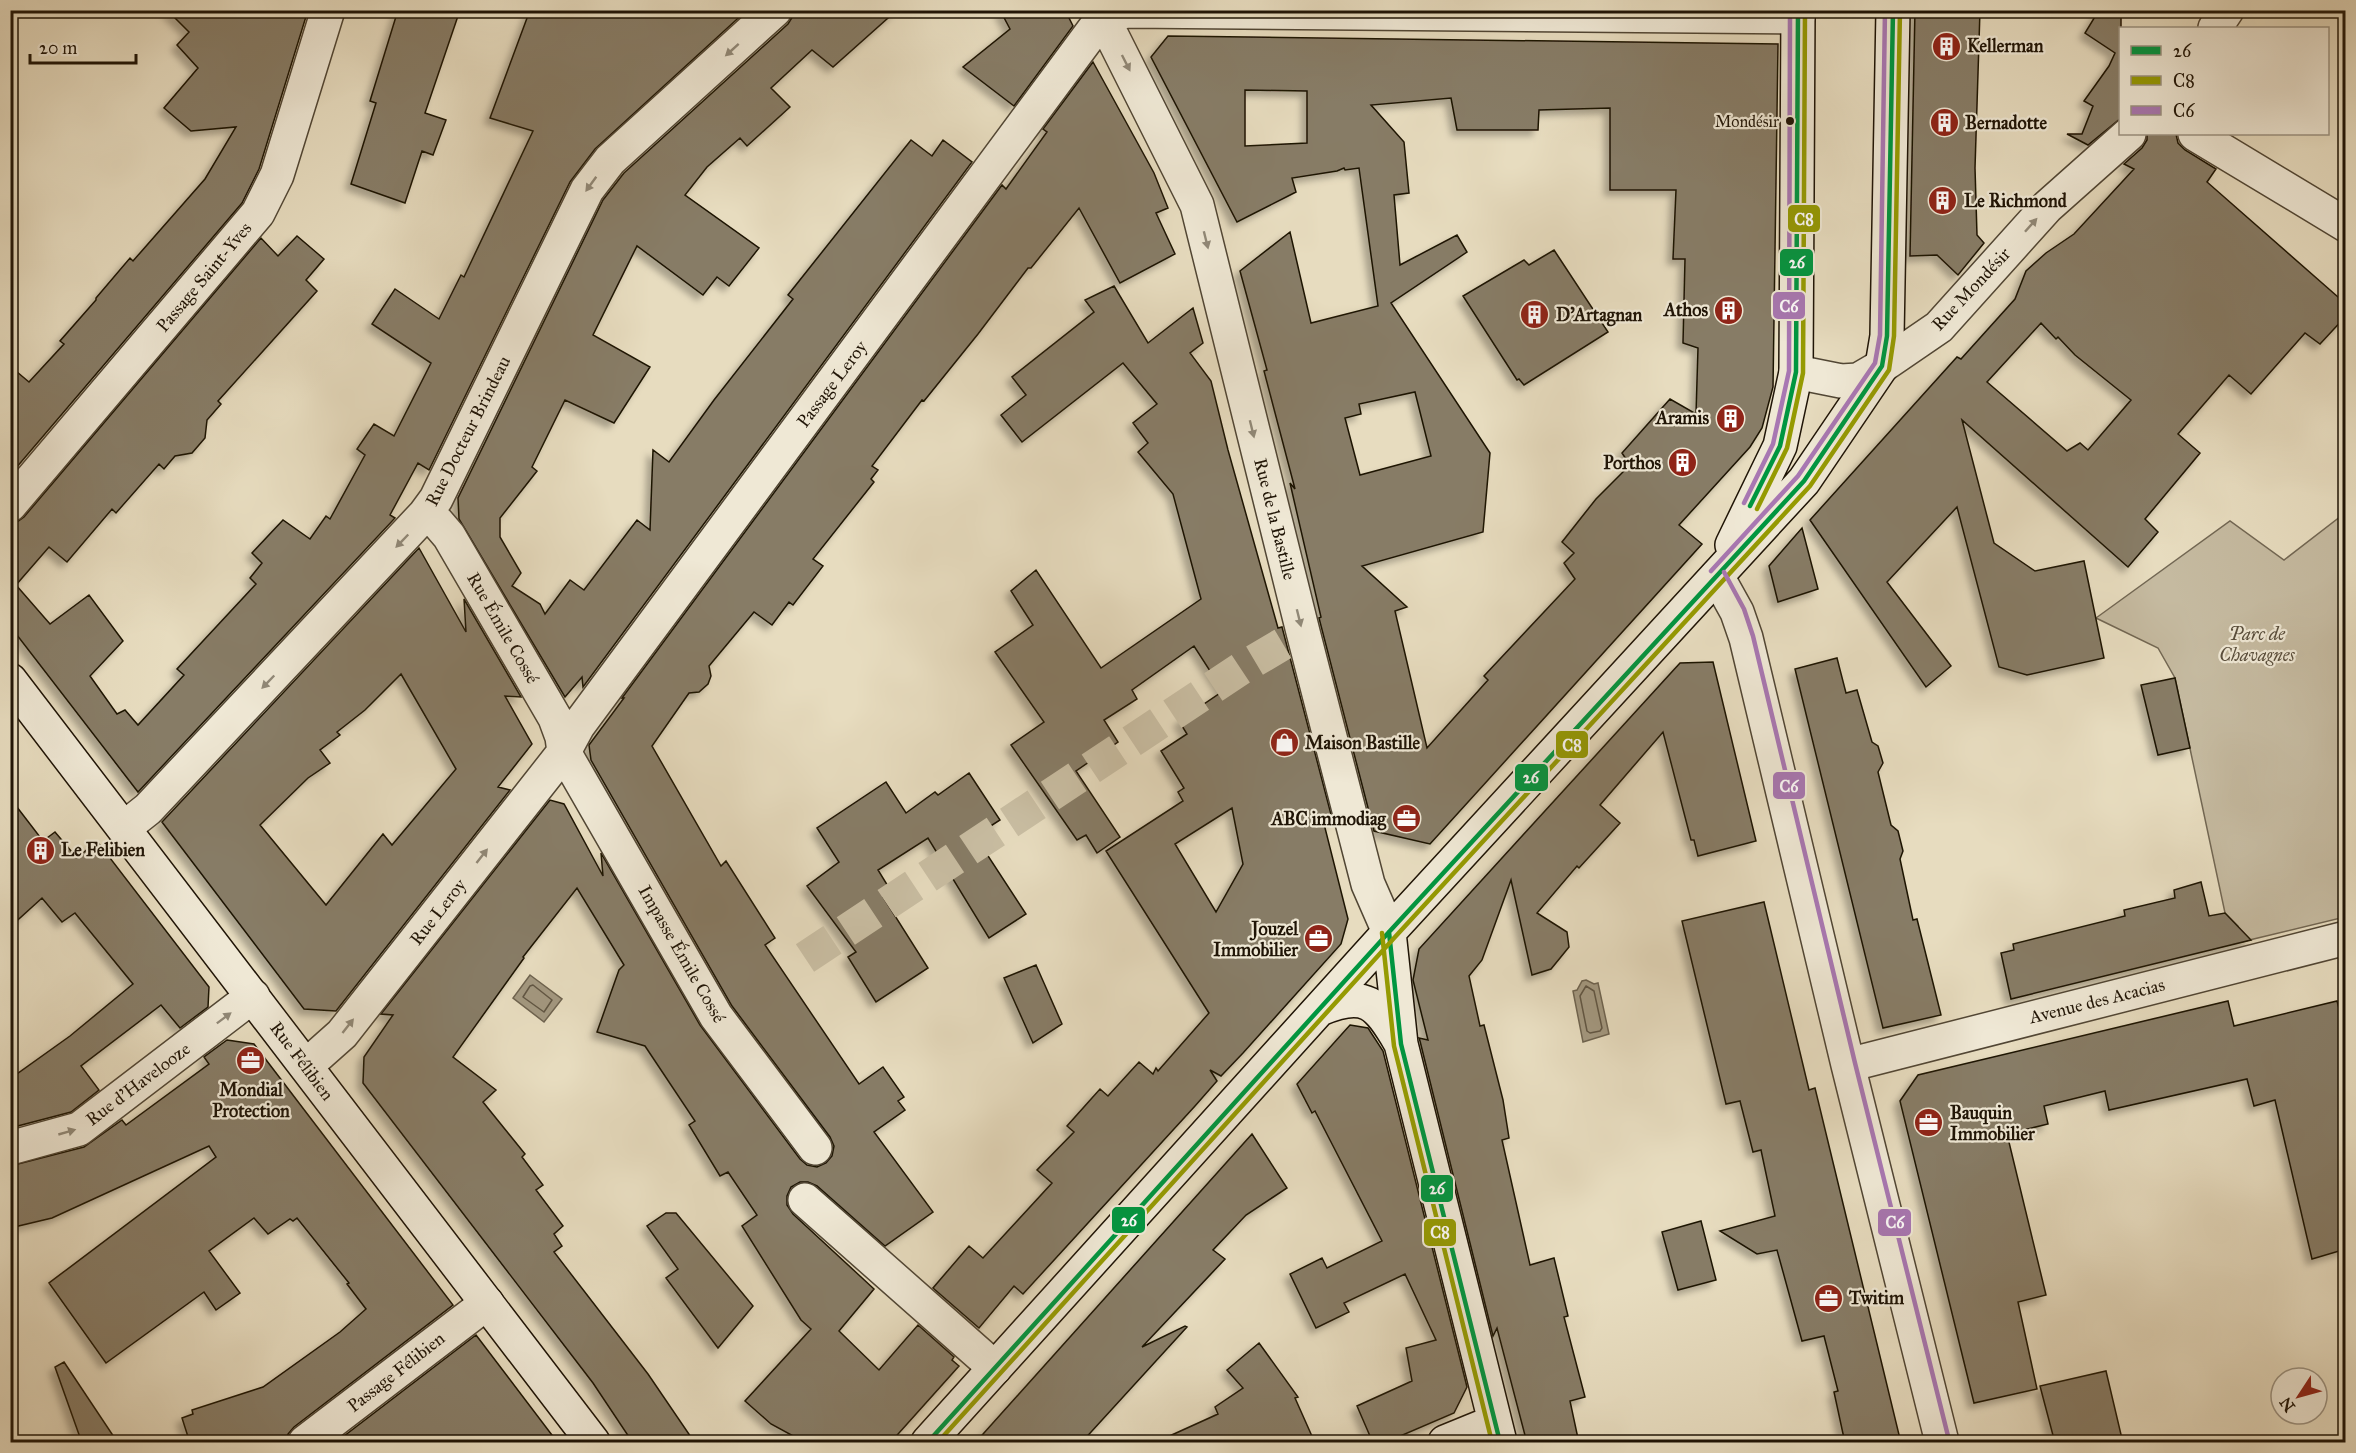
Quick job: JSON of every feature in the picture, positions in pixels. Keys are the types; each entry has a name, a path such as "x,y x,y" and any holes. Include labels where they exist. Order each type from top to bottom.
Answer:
{"street":[{"name":"Passage Saint-Yves","path":"10,505 258,213 277,175 328,10"},
{"name":"Rue Docteur Brindeau","path":"124,828 148,809 425,514 436,499 587,190 610,160 775,10"},
{"path":"1796,372 1840,381 1858,380 1882,366 1887,336 1893,10"},
{"path":"2216,27 2227,10"},
{"path":"1101,14 1128,11 1798,14 1796,372 1780,446 1717,576 1743,626 1848,1065 1942,1443"},
{"name":"Passage Leroy","path":"564,752 578,726 1101,14"},
{"name":"Rue de la Bastille","path":"1101,14 1197,205 1368,884 1389,932 1401,1044 1497,1432"},
{"name":"Rue Mondésir","path":"928,1443 1389,932 1803,481 1882,366 1938,327 2047,207 2128,135"},
{"path":"2197,135 2346,225"},
{"name":"Rue Émile Cossé","path":"425,514 437,522 455,546 555,718 562,737 564,752"},
{"name":"Rue Félibien","path":"10,680 593,1443"},
{"name":"Rue Leroy","path":"306,1066 342,1034 564,752"},
{"name":"Impasse Émile Cossé","path":"564,752 716,1016 815,1148"},
{"name":"Avenue des Acacias","path":"1848,1065 2346,938"},
{"name":"Rue d'Havelooze","path":"10,1148 79,1129 253,996"},
{"name":"Rue de la Bastille","path":"1320,1009 1339,1001 1354,999 1368,1003 1387,1020 1401,1044"},
{"path":"805,1200 994,1368"},
{"name":"Passage Félibien","path":"305,1443 487,1303"},
{"path":"1445,1443 1497,1432"}],"green space":[{"name":"Parc de Chavagnes","path":"2345,513 2345,917 2241,942 2238,926 2225,913 2175,678 2158,648 2096,618 2230,521 2284,560"}],"water":[{"path":"530,975 562,999 544,1022 513,998"},
{"path":"1586,980 1594,984 1598,983 1609,1034 1583,1042 1573,991 1577,990 1582,981"}],"building":[{"path":"167,10 308,10 259,169 242,203 10,475 10,366 29,382 64,344 60,341 130,258 133,261 205,179 236,127 191,131 164,108 198,68 177,45 189,32"},
{"path":"398,10 460,10 425,113 446,120 433,155 422,151 405,203 351,184 376,103 370,101"},
{"path":"530,10 747,10 595,149 570,182 429,470 418,463 390,515 395,518 138,792 10,626 10,523 17,522 24,517 261,238 278,256 297,236 324,259 306,280 317,291 218,401 221,404 207,420 205,438 192,453 175,456 164,469 159,464 116,513 112,509 67,562 49,547 16,585 50,624 89,595 123,641 90,676 117,714 125,710 138,725 184,675 177,669 256,584 250,578 262,563 252,553 283,520 310,539 326,516 330,519 365,455 357,449 374,424 394,436 431,363 372,324 395,289 439,319 461,275 464,277 533,131 490,118"},
{"path":"793,10 897,10 833,67 812,50 771,88 790,107 747,146 740,138 707,167 685,195 759,248 729,286 717,277 703,295 637,246 593,335 650,367 614,423 565,400 532,467 537,471 500,518 500,537 521,573 512,586 540,604 545,614 570,580 584,590 637,520 650,530 653,450 669,462 793,299 788,295 911,140 932,156 943,140 972,162 583,687 582,677 565,697 459,519 458,498 603,200 624,173 788,24 793,16"},
{"path":"1000,10 1065,10 1073,26 1014,106 963,67 1010,29"},
{"path":"1915,10 1980,10 1975,168 1977,235 1984,243 1958,275 1937,255 1910,256"},
{"path":"2099,10 2121,10 2119,120 2088,145 2067,134 2082,134 2093,106 2084,101 2109,66 2115,53 2085,33"},
{"path":"1168,36 1778,44 1773,387 1762,428 1750,447 1679,525 1702,544 1430,844 1374,831 1319,618 1321,617 1290,483 1295,489 1264,371 1267,370 1240,271 1290,232 1311,323 1378,306 1359,168 1345,170 1344,168 1292,178 1296,192 1237,222 1151,57","holes":["1245,90 1307,91 1307,143 1245,146","1451,98 1457,130 1538,130 1539,110 1610,108 1610,190 1676,190 1673,259 1685,259 1683,343 1698,348 1696,414 1670,399 1622,453 1630,465 1596,499 1562,542 1574,553 1564,563 1575,579 1484,676 1488,680 1427,748 1395,611 1407,607 1362,566 1483,532 1490,453 1391,303 1467,252 1457,235 1400,265 1394,195 1409,193 1404,142 1371,105","1415,392 1431,456 1360,475 1345,418 1361,414 1359,404"]},
{"path":"1093,62 1154,173 1168,208 1156,213 1175,254 1120,283 1079,208 1031,268 1028,268 924,401 922,400 872,466 878,470 871,479 874,482 813,559 823,566 793,605 789,602 772,625 754,612 709,666 711,676 708,684 699,692 689,693 652,746 721,866 726,861 775,938 765,945 859,1084 883,1067 904,1097 898,1101 905,1110 874,1132 933,1212 885,1246 817,1186 808,1182 800,1182 791,1187 787,1196 787,1205 793,1214 874,1289 839,1331 879,1370 918,1325 954,1357 952,1360 959,1366 890,1443 806,1443 771,1424 745,1401 811,1329 801,1320 742,1226 757,1215 728,1172 720,1176 689,1125 695,1121 645,1046 597,1032 619,970 624,965 577,888 523,957 453,1057 496,1090 483,1102 525,1154 522,1157 543,1185 536,1190 563,1226 554,1234 562,1246 554,1252 648,1374 695,1443 633,1443 593,1383 363,1083 364,1057 393,1015 381,1014 550,800 564,804 603,876 601,853 700,1025 800,1159 807,1165 817,1167 826,1163 832,1156 834,1146 830,1137 732,1006 591,760 589,745 1002,185 1006,189 1047,132 1043,129"},
{"path":"2147,135 2176,135 2178,143 2185,150 2216,169 2207,182 2346,304 2346,316 2320,344 2305,333 2251,394 2229,375 2178,434 2200,453 2145,519 2158,532 2128,567 1962,420 1994,543 2035,571 2084,561 2104,658 2027,675 1999,667 1957,507 1887,582 1951,666 1926,687 1810,520 1957,357 1961,359 2015,299 2026,271 2046,253 2074,234 2134,169 2124,164 2142,148","holes":["2041,323 2056,339 2058,337 2075,355 2131,400 2088,450 2080,443 2067,451 1987,382"]},
{"name":"D'Artagnan","path":"1554,250 1608,332 1524,385 1519,379 1517,380 1463,296 1524,260 1529,265"},
{"path":"1114,286 1148,343 1193,308 1203,343 1190,353 1211,381 1278,628 1282,627 1333,822 1323,820 1348,919 1341,944 1243,1053 1221,1076 1210,1070 1217,1081 1195,1106 1023,1294 1014,1286 979,1328 933,1288 969,1246 983,1258 1052,1183 1037,1170 1074,1132 1067,1126 1100,1089 1108,1096 1139,1062 1153,1074 1156,1068 1158,1071 1209,1013 1106,851 1183,801 1178,792 1184,788 1161,751 1187,734 1179,721 1223,691 1194,646 1132,690 1137,699 1104,720 1118,742 1076,771 1120,837 1097,853 1086,835 1077,840 1011,745 1044,722 995,652 1033,625 1011,591 1036,570 1101,668 1201,599 1173,494 1138,452 1148,443 1133,423 1157,404 1123,363 1022,442 1001,415 1026,395 1012,377 1094,312 1085,300","holes":["1232,808 1243,864 1216,912 1175,844"]},
{"path":"1802,528 1818,589 1778,602 1769,566"},
{"path":"419,548 466,632 464,599 521,697 505,696 532,744 498,787 510,790 336,1011 304,1009 162,822","holes":["401,674 456,769 392,845 383,834 326,905 260,825 308,778 330,763 320,750 340,735 337,732 365,710"]},
{"path":"1837,658 1846,693 1857,690 1872,742 1878,746 1883,763 1878,772 1891,825 1898,831 1903,851 1900,859 1913,920 1917,919 1941,1015 1883,1028 1795,669"},
{"path":"1713,662 1756,841 1698,856 1694,840 1691,840 1663,732 1600,805 1620,823 1579,868 1577,866 1537,913 1567,932 1569,947 1551,969 1532,975 1511,880 1482,960 1469,976 1480,1026 1484,1025 1503,1100 1509,1138 1502,1140 1530,1265 1554,1258 1568,1316 1564,1317 1585,1397 1570,1401 1579,1443 1527,1443 1497,1328 1493,1336 1419,1038 1428,1040 1413,980 1419,949 1680,663"},
{"path":"2175,678 2190,748 2158,755 2141,685"},
{"path":"969,773 1000,820 975,836 1026,914 989,938 928,838 878,870 891,891 883,897 928,968 876,1002 848,957 856,952 807,886 839,862 817,828 886,782 906,813 935,792 938,795"},
{"path":"10,798 43,841 55,832 77,858 97,841 209,987 208,1007 180,1028 161,1005 81,1066 99,1090 71,1112 10,1128 10,1079 70,1036 133,984 75,913 62,922 42,898 10,927"},
{"path":"2201,882 2209,916 2225,913 2251,940 2011,999 2001,953 2014,950 2013,944 2125,916 2124,910 2175,898 2174,890"},
{"path":"1764,902 1809,1090 1815,1088 1901,1443 1845,1443 1834,1392 1838,1391 1824,1336 1802,1341 1777,1250 1757,1254 1720,1231 1775,1216 1761,1150 1753,1152 1740,1101 1726,1104 1682,921"},
{"path":"1036,965 1062,1024 1033,1043 1004,978"},
{"path":"2228,1001 2234,1026 2337,1001 2346,1035 2346,1249 2312,1259 2275,1100 2254,1106 2247,1079 2109,1110 2105,1091 2044,1106 2048,1124 2007,1134 2046,1295 2018,1302 2037,1389 1974,1403 1900,1101 1918,1075"},
{"path":"1350,1025 1368,1028 1383,1051 1467,1387 1454,1413 1384,1443 1373,1443 1357,1406 1412,1381 1406,1348 1436,1340 1405,1274 1344,1303 1349,1312 1316,1328 1290,1274 1322,1258 1327,1268 1382,1241 1315,1111 1312,1113 1297,1084"},
{"path":"227,1040 254,1044 453,1305 294,1427 288,1434 287,1443 190,1443 182,1418 193,1414 192,1410 263,1387 340,1332 366,1309 347,1284 349,1283 297,1218 293,1221 290,1219 268,1234 254,1218 209,1251 240,1293 216,1310 204,1292 106,1363 49,1283 216,1157 209,1146 52,1218 10,1228 10,1166 84,1147 122,1120 126,1125 209,1064 204,1057"},
{"path":"1252,1134 1287,1188 1246,1215 1213,1250 1225,1259 1142,1347 1187,1327 1081,1443 975,1443"},
{"path":"666,1213 676,1213 753,1306 718,1348 666,1278 678,1269 647,1226"},
{"path":"1701,1221 1716,1280 1678,1290 1662,1232"},
{"path":"476,1335 558,1443 335,1443"},
{"path":"1259,1343 1298,1397 1295,1398 1315,1443 1154,1443 1218,1414 1215,1407 1243,1388 1227,1370"},
{"path":"64,1362 118,1443 82,1443 55,1367"},
{"path":"2106,1371 2123,1443 2055,1443 2040,1386"}],"tunnel":[{"path":"805,958 1242,668 1303,632"}],"transit line":[{"name":"C6","path":"1744,503 1773,444 1789,371 1790,10"},
{"name":"26","path":"1750,506 1780,446 1796,372 1798,10"},
{"name":"C8","path":"1757,509 1787,448 1803,373 1805,10"},
{"name":"C6","path":"1711,571 1798,476 1875,363 1880,335 1885,10"},
{"name":"26","path":"928,1442 1389,932 1804,481 1882,366 1887,336 1893,10"},
{"name":"C8","path":"938,1442 1395,937 1810,486 1889,370 1894,336 1900,10"},
{"name":"C6","path":"1724,572 1744,609 1753,636 1855,1063 1949,1440"},
{"name":"26","path":"1389,932 1401,1044 1500,1442"},
{"name":"C8","path":"1382,933 1394,1046 1492,1442"}],"place":[{"name":"Kellerman","path":"1946,46"},
{"name":"Mondésir","path":"1790,121"},
{"name":"Bernadotte","path":"1944,123"},
{"name":"Le Richmond","path":"1943,201"},
{"name":"Athos","path":"1729,310"},
{"name":"D'Artagnan","path":"1535,315"},
{"name":"Aramis","path":"1730,418"},
{"name":"Porthos","path":"1682,463"},
{"name":"Maison Bastille","path":"1284,743"},
{"name":"ABC immodiag","path":"1407,819"},
{"name":"Le Felibien","path":"40,850"},
{"name":"Jouzel Immobilier","path":"1319,939"},
{"name":"Mondial Protection","path":"251,1061"},
{"name":"Bauquin Immobilier","path":"1929,1123"},
{"name":"Twitim","path":"1828,1298"}]}
